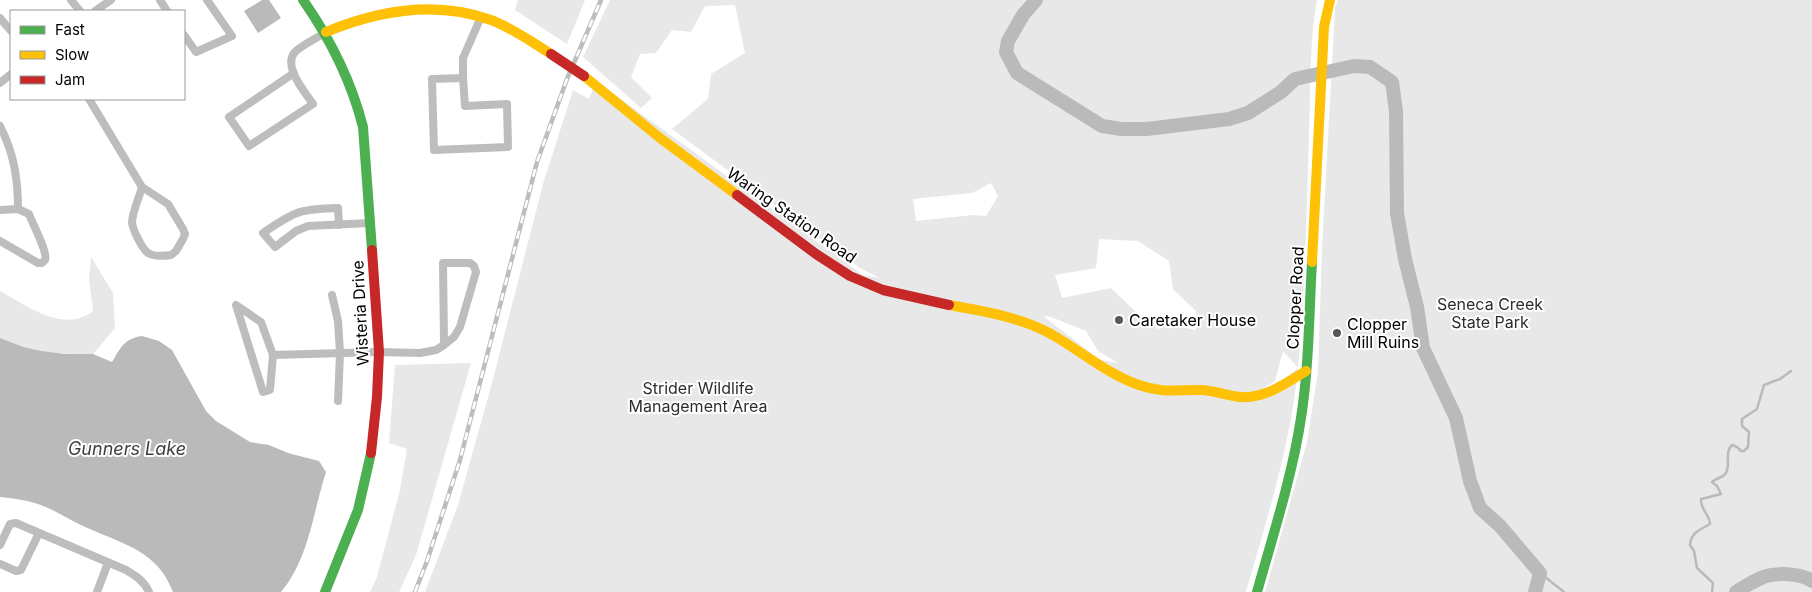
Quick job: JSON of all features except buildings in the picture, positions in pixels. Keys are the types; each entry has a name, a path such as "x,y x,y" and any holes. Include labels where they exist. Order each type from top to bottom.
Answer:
{"street":[{"path":"96,10 111,0"},
{"path":"185,36 196,52 232,36 207,0"},
{"path":"294,73 229,117 250,146 313,104 294,73 292,60 295,52 326,32 304,0"},
{"name":"Clopper Road","path":"1256,592 1291,470 1301,418 1306,371 1324,27 1330,0"},
{"name":"Waring Station Road","path":"326,32 362,18 393,10 450,10 481,17 506,27 584,76 660,138 827,262 867,284 883,290 923,300 999,314 1025,322 1048,333 1104,370 1122,378 1157,390 1176,392 1206,390 1243,397 1264,394 1279,388 1306,371"},
{"path":"463,78 432,80 434,150 508,147 507,104 465,106 464,58 481,17"},
{"path":"0,18 10,30"},
{"name":"Wisteria Drive","path":"325,592 351,531 365,483 376,421 379,352 364,127 349,79 326,32"},
{"path":"0,84 10,75"},
{"path":"89,100 142,187 168,204 183,229 185,234 183,239 176,251 171,255 148,253 144,250 134,231 133,218 142,187"},
{"path":"0,126 16,168 18,209"},
{"path":"339,224 338,208 312,209 292,214 263,233 275,247 296,231 308,226 370,223"},
{"path":"0,210 18,209 29,214 35,231 46,251 45,260 42,263 38,263 0,241"},
{"path":"273,355 379,352 420,353 436,350 444,345 454,337 460,327 476,272 474,266 470,263 443,263 444,345"},
{"path":"332,295 338,321 340,353 338,401"},
{"path":"236,305 262,322 273,355 270,390 263,392 236,305"},
{"path":"0,545 10,524 16,523 136,576 145,584 149,592"},
{"path":"0,564 16,571 20,570 39,533"},
{"path":"97,592 108,563"}],"green space":[{"path":"518,0 585,0 567,44 515,10"},
{"name":"Strider Wildlife Management Area","path":"610,0 1317,0 1311,49 1305,249 1298,368 1295,396 1284,453 1270,509 1246,592 425,592 458,505 492,383 543,184 573,90 589,99 596,81 863,275 880,278 860,268 672,129 708,99 711,74 745,53 735,5 705,6 691,32 672,30 656,53 640,54 631,77 652,98 641,108 583,57","holes":["991,183 998,196 986,216 973,215 916,221 913,199 972,193","1099,239 1138,241 1169,261 1173,289 1196,311 1196,330 1170,325 1158,329 1139,315 1111,288 1062,298 1055,275 1096,268","1043,316 1051,317 1086,331 1098,351 1118,363 1100,360","1283,351 1298,368 1272,390 1263,388 1275,381"]},
{"name":"Seneca Creek State Park","path":"1338,0 1812,0 1812,592 1265,592 1307,442 1318,372 1322,248 1335,8"},
{"path":"91,257 113,293 115,328 93,354 33,350 0,338 0,291 34,310 58,319 70,320 82,317 93,311 89,279"},
{"path":"471,363 416,555 399,592 370,592 377,577 400,490 407,449 389,443 395,365"}],"water":[{"path":"262,0 269,0 281,18 258,33 244,11"},
{"name":"Gunners Lake","path":"142,336 159,341 172,350 206,411 216,421 250,442 269,445 288,453 319,461 326,472 304,550 298,565 281,592 173,592 167,578 159,568 150,559 128,545 38,504 0,497 0,338 23,347 41,351 65,354 93,354 112,362 127,342"}],"waterway":[{"path":"1036,0 1023,15 1008,41 1006,52 1017,73 1102,126 1121,129 1147,129 1229,119 1248,113 1281,92 1295,79 1354,66 1370,67 1392,82 1396,111 1397,213 1405,259 1417,307 1423,348 1456,418 1470,481 1480,508 1500,526 1540,573 1535,592"},
{"path":"1712,592 1713,583 1697,568 1694,551 1690,545 1694,534 1710,524 1701,499 1721,494 1717,486 1712,482 1726,473 1728,451 1732,445 1741,451 1748,447 1749,432 1742,426 1742,419 1757,409 1764,385 1780,379 1791,371"},
{"path":"1540,573 1564,592"},
{"path":"1736,592 1766,576 1772,575 1787,574 1801,576 1812,581"}],"railway":[{"path":"415,592 460,460 537,162 567,79 601,0"}],"traffic: fast":[{"path":"303,0 323,30 339,61 363,127 372,250"},
{"path":"1257,592 1287,484 1301,418 1307,360 1312,262"},
{"path":"325,592 358,510 371,453"}],"traffic: slow":[{"path":"1312,262 1324,27 1330,0"},
{"path":"326,32 346,24 387,13 407,10 449,10 499,23 551,54"},
{"path":"584,76 660,138 737,195"},
{"path":"949,305 1001,315 1039,328 1116,375 1148,388 1203,390 1249,397 1267,393 1306,371"}],"traffic: jam":[{"path":"551,54 584,76"},
{"path":"737,195 816,254 850,276 883,290 949,305"},
{"path":"371,453 377,397 379,352 372,250"}],"place":[{"name":"Caretaker House","path":"1119,320"},
{"name":"Clopper Mill Ruins","path":"1337,333"}]}
